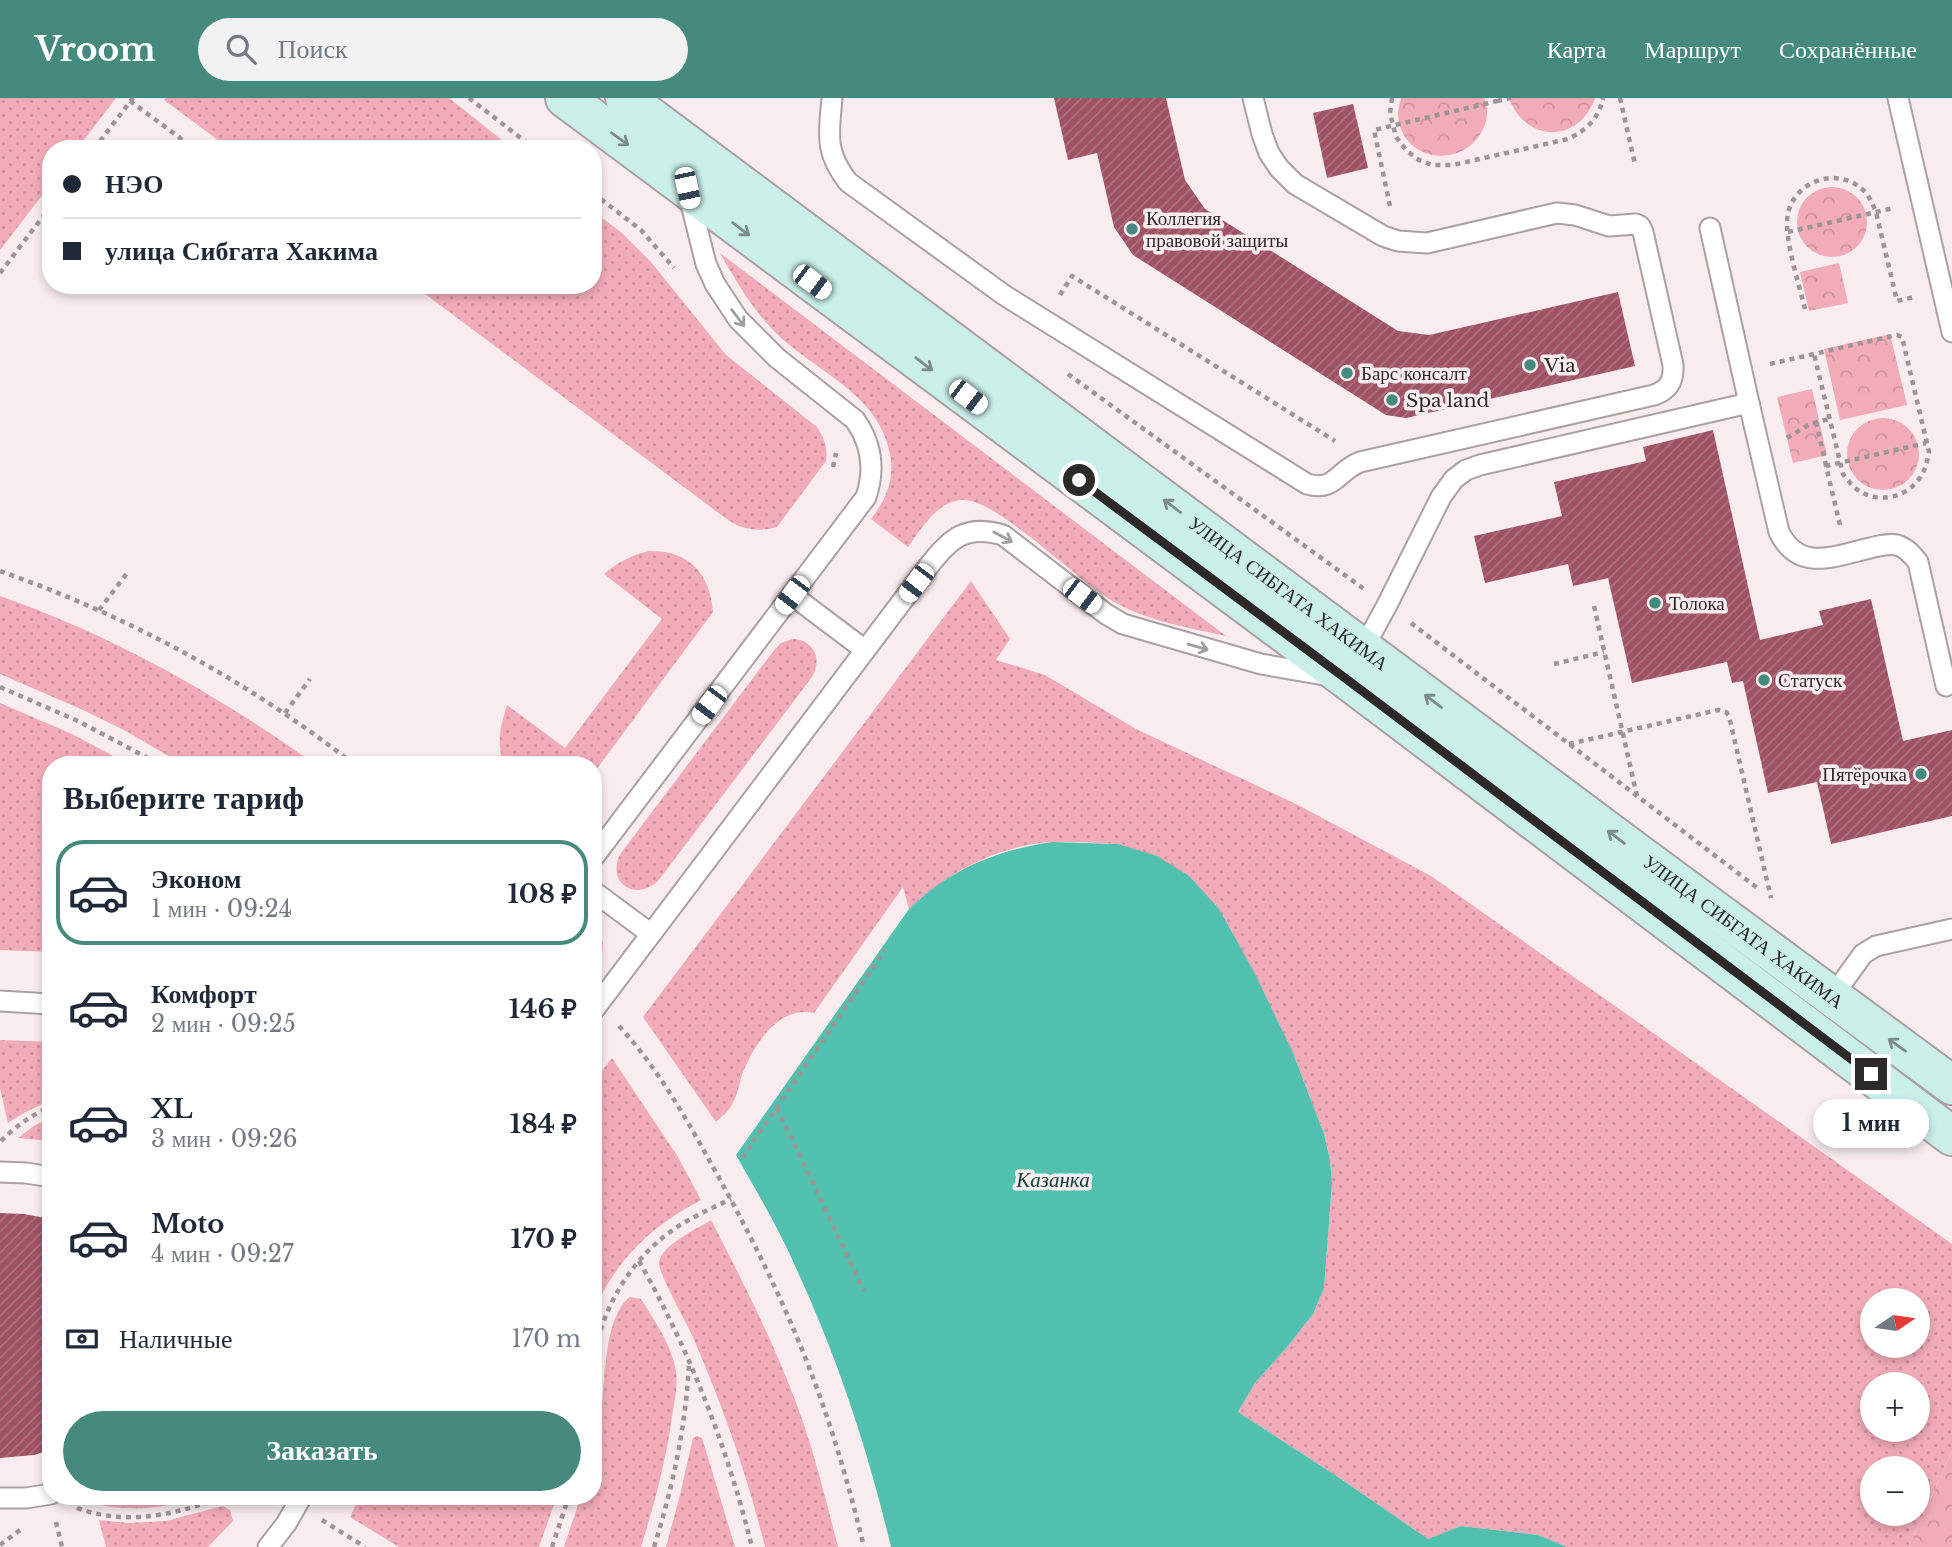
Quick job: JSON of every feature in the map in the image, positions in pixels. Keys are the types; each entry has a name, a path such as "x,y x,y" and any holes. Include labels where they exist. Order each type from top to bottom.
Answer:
{"main road":[{"name":"УЛИЦА СИБГАТА ХАКИМА","path":"565,98 687,188 1354,663 1832,996 1952,1085"},
{"name":"УЛИЦА СИБГАТА ХАКИМА","path":"625,98 1354,663 1798,1019 1952,1136"}],"lane":[{"path":"832,98 830,148 833,160 848,182 1004,295 1307,484 1322,487 1329,485 1352,465 1654,395 1667,388 1674,374 1643,232 1636,224 1609,226 1575,215 1557,214 1427,243 1398,241 1368,229 1295,184 1269,153 1253,98"},
{"path":"1898,98 1952,332"},
{"path":"602,846 866,497 871,477 872,462 864,435 848,414 777,358 738,319 715,284 706,264 687,188"},
{"path":"1710,228 1779,532 1784,543 1806,558 1820,559 1882,545 1896,545 1907,550 1918,562 1946,686"},
{"path":"602,999 928,567 953,539 976,531 1003,535 1123,624 1261,664 1354,663 1387,605 1441,497 1454,479 1466,470 1749,403"},
{"path":"792,595 865,650"},
{"path":"602,898 651,934"},
{"path":"1832,996 1863,954 1870,949 1952,929"},
{"path":"0,1001 42,1003"},
{"path":"0,1172 42,1176"},
{"path":"0,1498 42,1495"},
{"path":"268,1547 297,1505"}],"path":[{"path":"468,98 524,140"},
{"path":"1392,98 1390,113 1396,136 1407,151 1432,165 1453,165 1568,139 1586,129 1593,121 1598,115 1603,98"},
{"path":"1398,241 1374,132 1376,129 1511,98"},
{"path":"1620,98 1635,164"},
{"path":"101,140 131,100 181,140"},
{"path":"1805,309 1788,232 1788,215 1800,191 1817,180 1827,178 1850,182 1862,188 1870,198 1876,212 1896,302 1943,291"},
{"path":"1788,232 1876,212"},
{"path":"0,273 42,218"},
{"path":"1064,288 1072,276 1367,461"},
{"path":"1742,370 1897,335 1902,337 1928,452 1927,464 1921,477 1904,492 1882,498 1863,493 1843,474 1814,354"},
{"path":"1061,369 1387,605 1568,744 1771,898 1730,716 1726,712 1718,710 1568,744"},
{"path":"1783,439 1816,422 1829,419"},
{"path":"1816,422 1846,553"},
{"path":"1826,466 1926,443"},
{"path":"0,571 99,610 165,642 285,713 343,756"},
{"path":"99,610 128,572"},
{"path":"1594,606 1637,796"},
{"path":"1554,664 1604,652"},
{"path":"285,713 310,679"},
{"path":"0,687 78,721 143,756"},
{"path":"742,1158 885,950"},
{"path":"602,1012 627,1034 680,1110 731,1199 771,1278 801,1346 834,1439 864,1547"},
{"path":"777,1107 864,1292"},
{"path":"0,1142 15,1127 42,1111"},
{"path":"602,1325 622,1282 639,1261 668,1234 731,1199"},
{"path":"639,1261 689,1362 710,1412 752,1547"},
{"path":"654,1547 678,1458 687,1402 689,1362"},
{"path":"74,1506 99,1514 144,1517 173,1513 200,1505"},
{"path":"552,1547 566,1505"},
{"path":"339,1531 365,1547"}],"green space":[{"path":"0,98 116,98 84,140 42,140 42,196 0,250"},
{"path":"449,98 502,140 218,140 164,100"},
{"path":"1401,98 1484,98 1487,108 1486,121 1477,139 1465,149 1451,155 1422,152 1410,143 1402,131 1398,114"},
{"path":"1509,98 1595,98 1577,124 1552,132 1539,130 1527,123 1517,113"},
{"path":"1839,187 1852,193 1861,202 1865,208 1865,236 1857,247 1846,255 1825,257 1807,247 1799,236 1797,215 1807,197 1818,189"},
{"path":"602,218 622,233 651,262 726,355 817,427 823,439 826,461 777,527 751,529 728,520 425,294 602,294"},
{"path":"720,253 1226,636 1158,620 1118,604 1083,580 1018,527 978,503 963,500 945,505 931,517 908,547 871,519 885,497 891,472 890,454 884,434 874,416 861,400 770,327 746,297"},
{"path":"1839,263 1848,303 1809,311 1800,272"},
{"path":"1890,334 1907,405 1840,420 1824,349"},
{"path":"1812,389 1827,455 1793,463 1777,397"},
{"path":"1883,418 1903,424 1913,434 1919,454 1913,474 1903,484 1883,490 1863,484 1853,474 1847,454 1853,434 1863,424"},
{"path":"648,551 662,552 675,555 695,566 707,586 713,612 602,762 602,756 501,756 500,735 507,705 565,748 662,619 604,574"},
{"path":"971,581 1010,639 996,660 1045,675 1136,729 1298,805 1431,876 1952,1244 1952,1451 1930,1500 1930,1456 1860,1456 1860,1526 1918,1526 1909,1547 1567,1547 1538,1535 1461,1526 1428,1539 1238,1412 1255,1383 1313,1314 1324,1288 1332,1183 1330,1160 1324,1134 1293,1053 1118,844 1053,842 1013,849 957,872 909,909 903,887 814,1013 789,1015 778,1021 760,1041 742,1075 733,1102 716,1122 643,1017"},
{"path":"0,596 84,629 164,669 303,756 169,756 83,710 0,674"},
{"path":"792,639 806,642 814,651 816,663 812,677 658,881 640,890 624,886 617,872 621,853 775,649 781,643"},
{"path":"0,703 72,734 113,756 42,756 42,952 0,950"},
{"path":"0,1040 42,1042 42,1104 8,1123 0,1088"},
{"path":"612,1058 678,1157 701,1200 666,1221 637,1246 602,1293 602,1071"},
{"path":"42,1122 42,1140 18,1138"},
{"path":"711,1220 761,1320 794,1396 813,1453 838,1547 765,1547 724,1413 659,1263 661,1256 673,1244"},
{"path":"630,1297 641,1299 667,1343 676,1372 676,1391 656,1496 641,1547 564,1547 578,1505 602,1505 602,1405 606,1363 611,1331 622,1306"},
{"path":"693,1438 702,1438 735,1547 666,1547"},
{"path":"1952,1451 1952,1547 1909,1547 1918,1526 1930,1526 1930,1500"},
{"path":"101,1505 166,1505 150,1508"},
{"path":"356,1505 554,1505 539,1547 399,1547 350,1517"},
{"path":"223,1506 230,1510 233,1521 208,1547 106,1547 99,1520 128,1523 166,1521"}],"water":[{"name":"Казанка","path":"1052,842 1118,844 1157,856 1189,876 1219,909 1255,974 1293,1053 1324,1134 1332,1183 1324,1288 1313,1314 1255,1383 1238,1412 1428,1539 1461,1526 1538,1535 1567,1547 891,1547 862,1440 825,1336 782,1239 736,1155 909,909 941,883 974,864 1011,851"}],"building":[{"path":"1054,98 1166,98 1185,180 1205,209 1398,331 1429,335 1618,292 1635,366 1406,418 1386,415 1133,255 1114,227 1097,153 1068,160"},
{"path":"1353,104 1368,168 1327,178 1313,113"},
{"path":"1713,430 1760,640 1823,625 1819,611 1871,599 1903,741 1952,730 1952,816 1831,844 1817,782 1768,793 1743,681 1732,683 1727,662 1632,683 1608,578 1573,586 1568,564 1485,583 1474,536 1562,516 1554,482 1646,461 1643,447"},
{"path":"0,1213 24,1214 42,1217 42,1453 0,1458"}],"place":[{"name":"Коллегия правовой защиты","path":"1132,229"},
{"name":"Via","path":"1530,365"},
{"name":"Барс консалт","path":"1347,373"},
{"name":"Spa land","path":"1392,400"},
{"name":"Толока","path":"1655,603"},
{"name":"Статуск","path":"1764,680"},
{"name":"Пятёрочка","path":"1921,774"}],"route":[{"path":"1079,480 1871,1074"}]}
